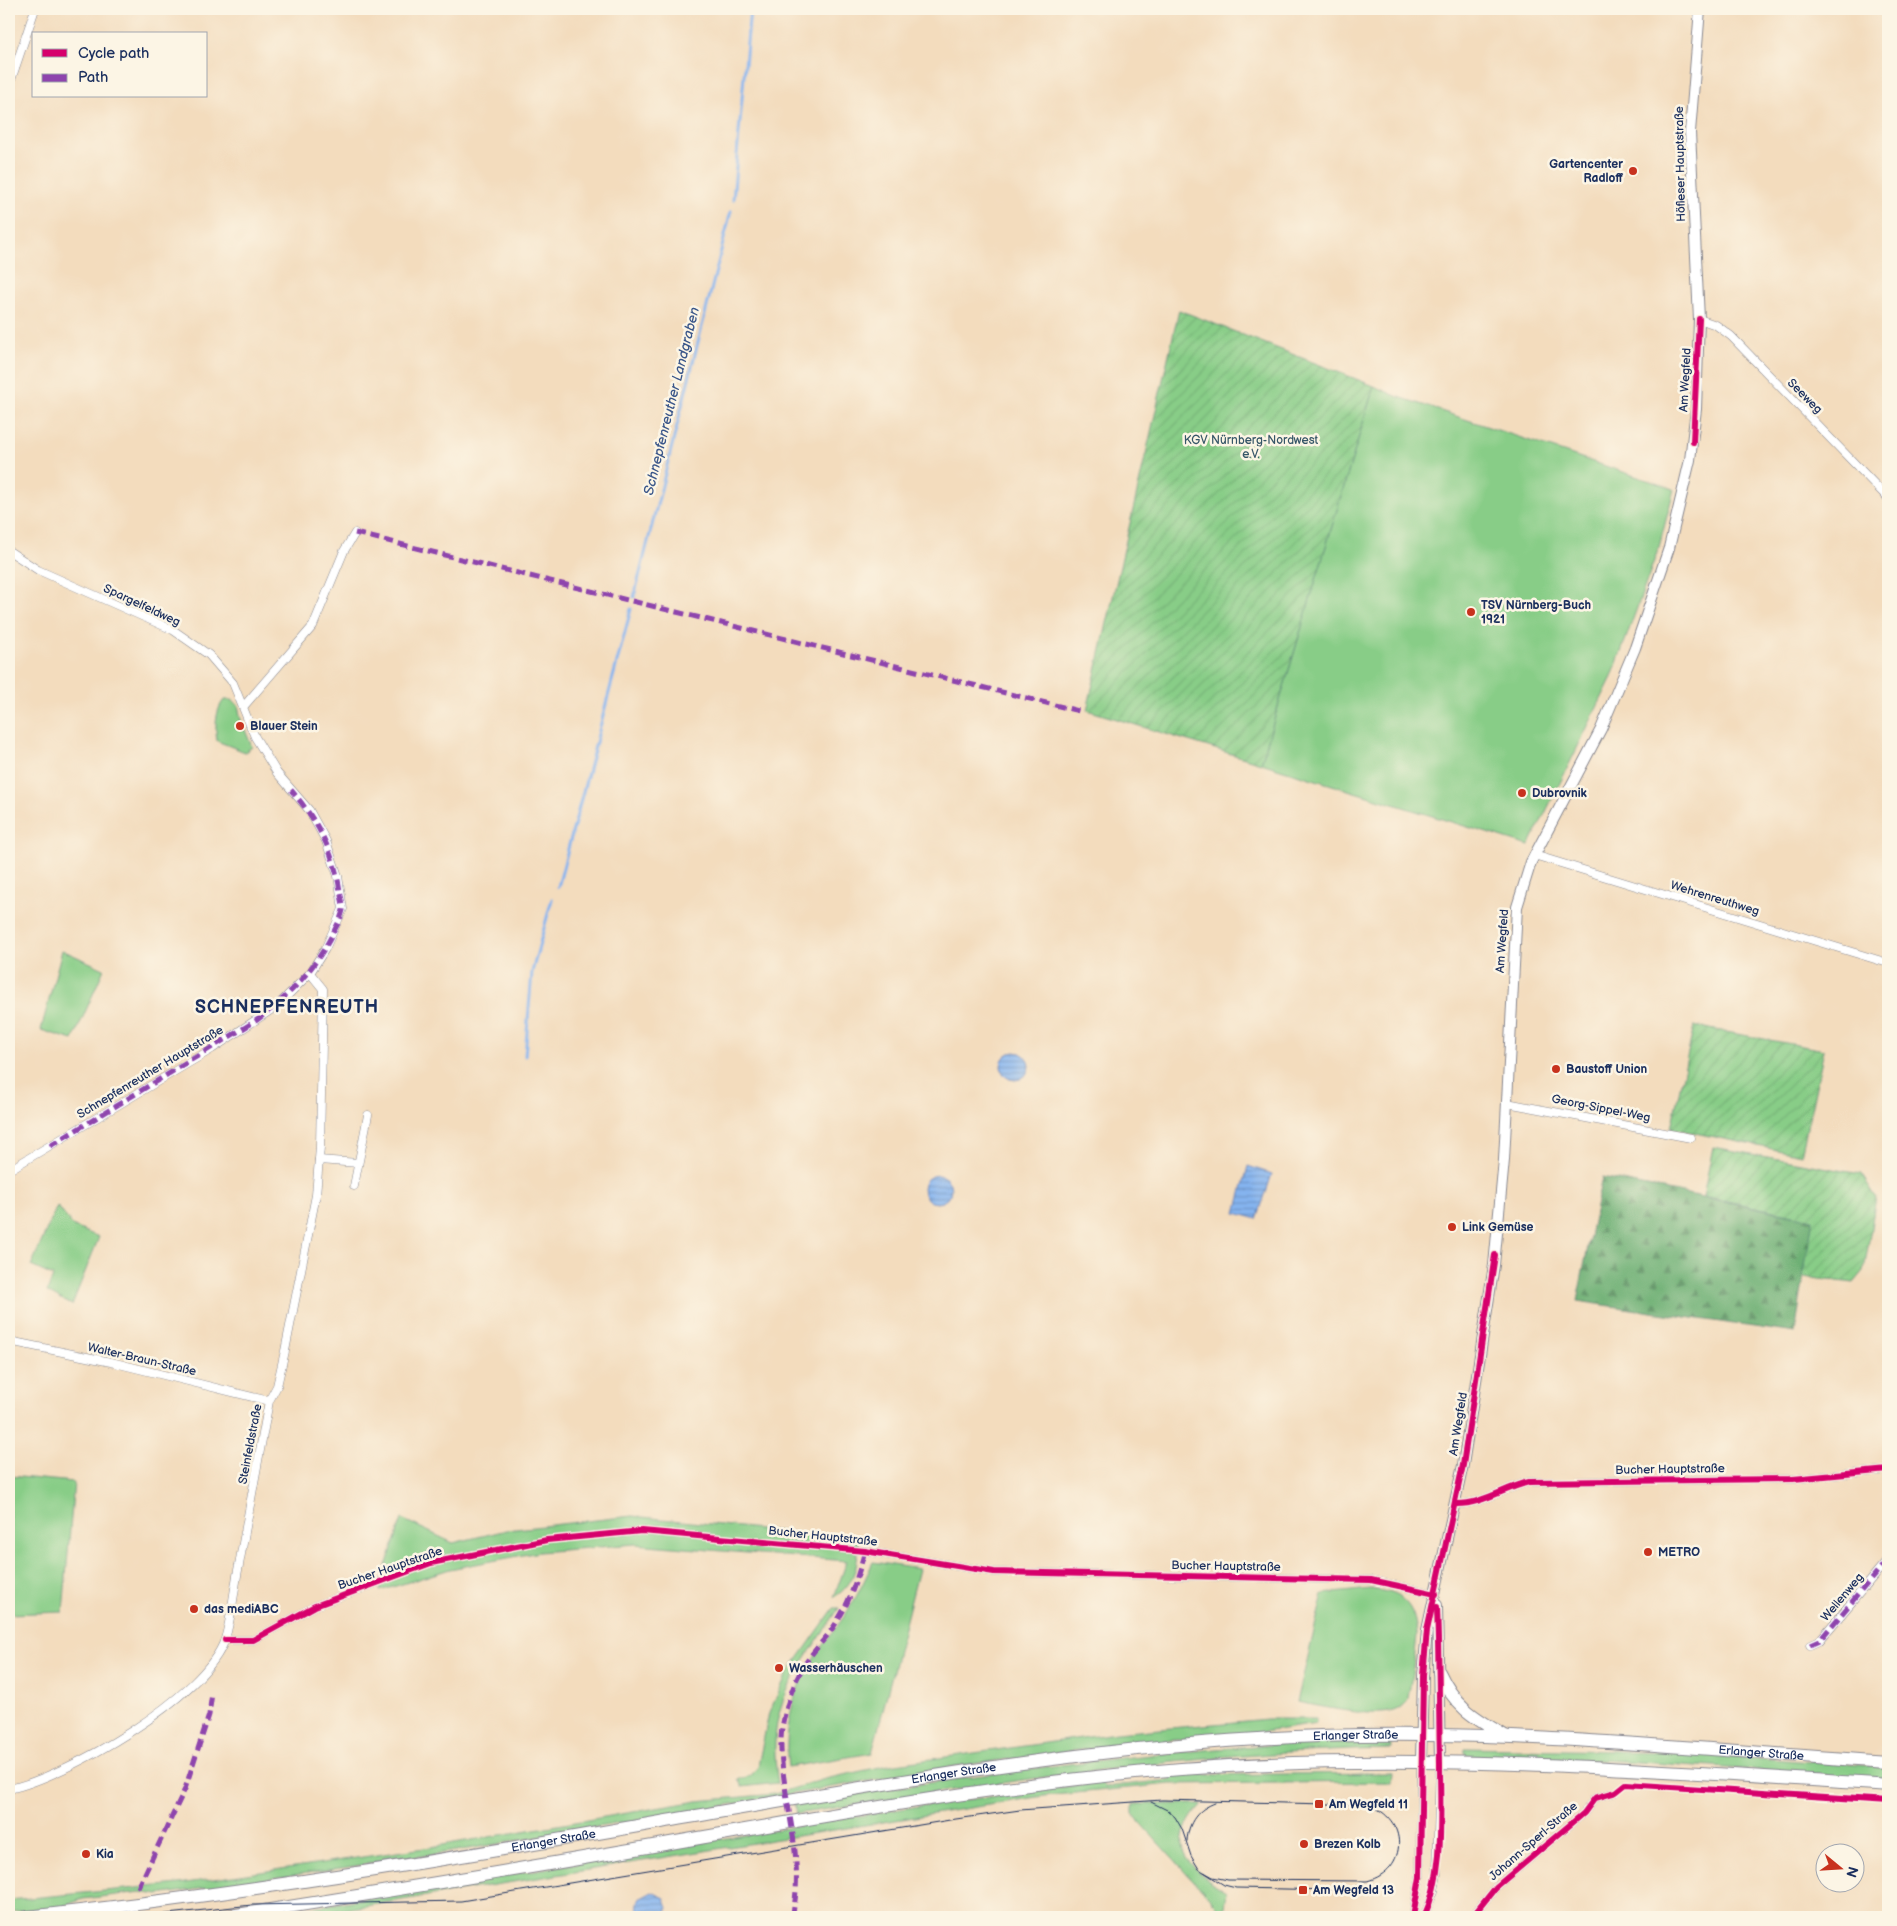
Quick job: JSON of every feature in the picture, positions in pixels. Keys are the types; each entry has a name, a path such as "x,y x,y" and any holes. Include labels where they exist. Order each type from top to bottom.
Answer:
{"main road":[{"path":"1439,1672 1458,1704 1478,1720 1508,1737"},
{"name":"Erlanger Straße","path":"27,1917 282,1884 495,1851 874,1785 1030,1762 1257,1739 1422,1735 1508,1737 1888,1762"},
{"name":"Erlanger Straße","path":"223,1917 964,1794 1118,1774 1183,1768 1421,1761 1618,1767 1888,1785"}],"street":[{"path":"9,86 35,9"},
{"name":"Höfleser Hauptstraße","path":"1699,319 1690,132 1700,9"},
{"name":"Seeweg","path":"1699,319 1716,325 1730,336 1888,498"},
{"name":"Am Wegfeld","path":"1422,1735 1427,1630 1466,1447 1493,1273 1503,1168 1515,921 1522,885 1534,855 1603,723 1635,648 1659,582 1683,497 1692,451 1699,319"},
{"path":"244,706 313,626 344,551 355,533"},
{"name":"Spargelfeldweg","path":"9,552 38,570 173,630 209,655 234,683 255,737 277,773 309,810 326,841 338,876 343,909"},
{"name":"Wehrenreuthweg","path":"1534,855 1888,963"},
{"name":"Schnepfenreuther Hauptstraße","path":"9,1170 257,1020 277,1006 310,973 325,949 343,909"},
{"name":"Steinfeldstraße","path":"9,1790 77,1762 126,1734 168,1705 206,1670 225,1640 269,1401 277,1386 308,1239 319,1160 323,989 310,973"},
{"name":"Georg-Sippel-Weg","path":"1507,1103 1691,1138"},
{"path":"354,1186 368,1115"},
{"path":"319,1160 358,1163"},
{"name":"Walter-Braun-Straße","path":"9,1341 111,1362 269,1401"},
{"name":"Bucher Hauptstraße","path":"1455,1504 1469,1504 1511,1486 1529,1482 1792,1479 1888,1470"},
{"name":"Bucher Hauptstraße","path":"225,1640 253,1640 315,1606 431,1563 548,1540 642,1531 865,1551 994,1572 1371,1580 1436,1594"},
{"name":"Wellenweg","path":"1810,1645 1819,1641 1888,1558"},
{"name":"Am Wegfeld","path":"1436,1594 1440,1762"},
{"path":"1413,1917 1419,1893 1421,1859 1422,1735"},
{"path":"1424,1917 1434,1891 1437,1874 1440,1762"},
{"name":"Johann-Sperl-Straße","path":"1472,1917 1496,1887 1584,1813 1595,1798 1616,1792"}],"green space":[{"name":"KGV Nürnberg-Nordwest e.V.","path":"1179,310 1374,386 1261,763 1087,710"},
{"name":"TSV Nürnberg-Buch 1921","path":"1374,386 1396,396 1674,489 1659,547 1612,677 1529,846 1261,763"},
{"path":"224,700 231,700 238,705 241,720 252,747 245,752 217,741 217,714"},
{"path":"62,950 104,969 73,1040 41,1030"},
{"path":"1694,1026 1824,1050 1801,1155 1671,1128"},
{"path":"1713,1147 1861,1174 1876,1197 1864,1271 1854,1283 1803,1277 1813,1219 1703,1196"},
{"path":"1602,1177 1813,1219 1795,1333 1577,1301"},
{"path":"57,1206 74,1227 99,1237 72,1305 47,1292 53,1276 31,1266"},
{"path":"9,1476 74,1482 63,1612 9,1614"},
{"path":"632,1516 858,1539 858,1556 854,1572 847,1586 834,1597 847,1561 635,1544 539,1552 450,1569 380,1591 386,1566 402,1519 453,1543 507,1530"},
{"path":"873,1562 919,1569 872,1753 788,1767 788,1729 797,1690 813,1659 853,1602"},
{"path":"1371,1589 1391,1593 1400,1598 1408,1605 1413,1615 1417,1634 1407,1702 1399,1709 1390,1712 1364,1713 1297,1702 1323,1594"},
{"path":"834,1608 839,1608 798,1669 788,1688 781,1708 776,1730 775,1755 778,1783 742,1787 738,1779 751,1776 758,1766 769,1713 787,1674"},
{"path":"1267,1719 1316,1719 1316,1724 1257,1733 1118,1745 956,1766 450,1852 158,1895 141,1892 83,1899 60,1907 9,1912 9,1900 179,1884 431,1847 697,1801 775,1794 825,1779 889,1765 1117,1733"},
{"path":"1321,1742 1391,1742 1392,1749 1242,1756 1093,1771 944,1791 796,1814 794,1804 925,1783 1057,1765 1189,1751"},
{"path":"1465,1748 1667,1752 1888,1767 1888,1779 1624,1761 1468,1756 1465,1755"},
{"path":"1392,1773 1391,1782 1171,1784 1044,1796 297,1917 254,1917 913,1807 1101,1782 1105,1787 1170,1780 1174,1775"},
{"path":"1133,1804 1202,1804 1184,1832 1183,1844 1185,1854 1191,1864 1201,1874 1227,1892 1224,1914 1133,1814"}],"water":[{"path":"1015,1052 1025,1056 1029,1066 1025,1076 1015,1080 1005,1076 1001,1066 1005,1056"},
{"path":"1248,1166 1272,1174 1257,1219 1236,1213"},
{"path":"937,1175 947,1179 951,1189 947,1199 937,1203 927,1199 923,1189 927,1179"},
{"path":"652,1892 665,1898 668,1908 664,1917 641,1917 640,1915 638,1908 639,1899"}],"waterway":[{"name":"Schnepfenreuther Landgraben","path":"733,200 750,9"},
{"name":"Schnepfenreuther Landgraben","path":"634,597 731,211"},
{"name":"Schnepfenreuther Landgraben","path":"558,887 631,609"},
{"name":"Schnepfenreuther Landgraben","path":"525,1056 532,972 552,899"}],"tram line":[{"path":"139,1917 252,1905 461,1901 956,1819 1020,1810 1162,1800 1368,1805 1381,1812 1391,1821 1397,1832 1399,1844 1397,1856 1391,1866 1381,1875 1367,1881 1228,1880 1213,1877 1204,1872"},
{"path":"1151,1802 1167,1810 1175,1817 1182,1829 1191,1856 1199,1869 1224,1885 1236,1888 1333,1890 1348,1889 1360,1885"},
{"path":"1187,1841 1189,1828 1195,1817 1215,1803"},
{"path":"111,1917 146,1913"}],"marked path":[{"path":"355,533 1079,711"},
{"path":"50,1146 257,1020 280,1002 300,982 317,960 340,920 343,903 329,850 309,813 291,790"},
{"path":"792,1917 795,1901 796,1870 794,1840 782,1760 782,1728 790,1695 797,1679 809,1658 827,1636 844,1610 865,1551"},
{"path":"1810,1645 1819,1641 1888,1559"},
{"path":"138,1888 185,1789 209,1715 212,1693"}],"cycle path":[{"path":"1693,442 1699,319"},
{"path":"1413,1917 1420,1877 1423,1676 1427,1630 1463,1465 1495,1255"},
{"path":"1455,1504 1474,1502 1529,1482 1793,1479 1888,1470"},
{"path":"225,1640 253,1640 315,1606 431,1563 547,1540 642,1531 865,1551 994,1572 1371,1580 1436,1594"},
{"path":"1424,1917 1435,1881 1440,1842 1437,1607"},
{"path":"1472,1917 1496,1887 1584,1813 1595,1798 1616,1792 1626,1784 1888,1801"}],"place":[{"name":"Gartencenter Radloff","path":"1633,171"},
{"name":"TSV Nürnberg-Buch 1921","path":"1471,612"},
{"name":"Blauer Stein","path":"240,726"},
{"name":"Dubrovnik","path":"1522,793"},
{"name":"Baustoff Union","path":"1556,1069"},
{"name":"Link Gemüse","path":"1452,1227"},
{"name":"METRO","path":"1648,1552"},
{"name":"das mediABC","path":"194,1609"},
{"name":"Wasserhäuschen","path":"779,1668"},
{"name":"Am Wegfeld 11","path":"1319,1804"},
{"name":"Brezen Kolb","path":"1304,1844"},
{"name":"Kia","path":"86,1854"},
{"name":"Am Wegfeld 13","path":"1303,1890"}],"district":[{"name":"SCHNEPFENREUTH","path":"287,1007"}]}
